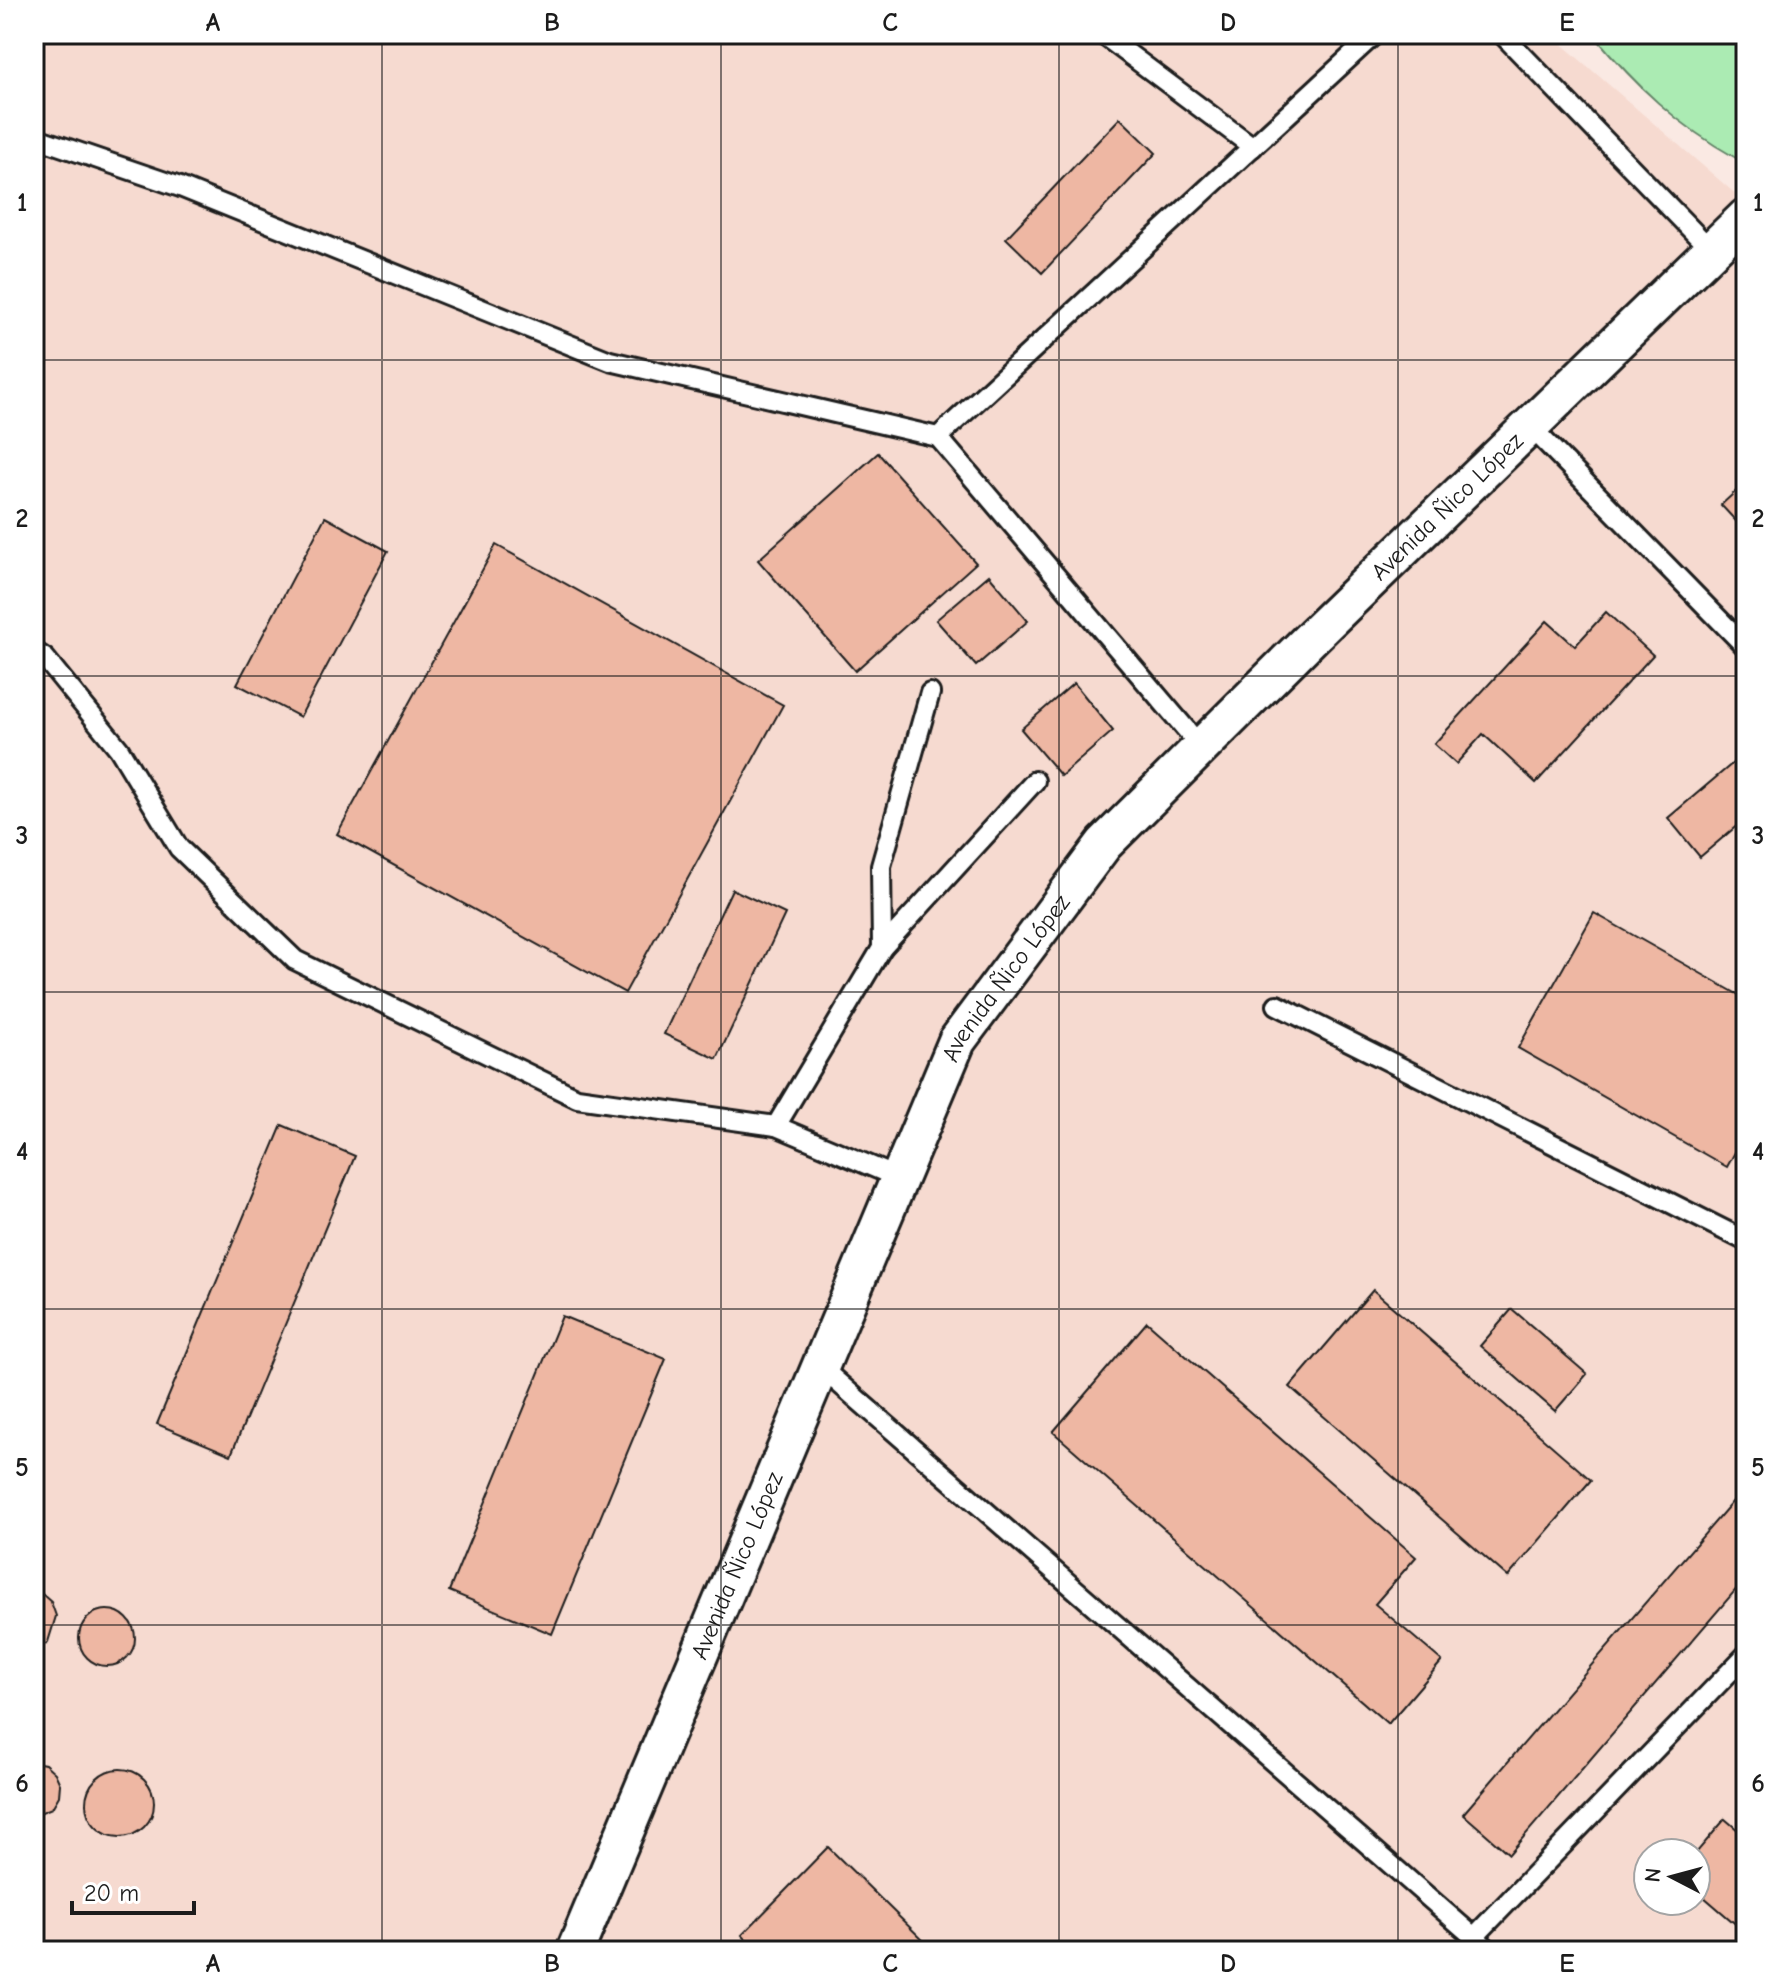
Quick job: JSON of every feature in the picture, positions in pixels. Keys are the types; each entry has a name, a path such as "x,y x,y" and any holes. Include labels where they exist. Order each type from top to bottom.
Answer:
{"street":[{"name":"Avenida Ñico López","path":"575,1951 818,1365 957,1041 1104,844 1529,425 1746,217"}],"lane":[{"path":"1102,34 1253,147"},
{"path":"938,437 1375,34"},
{"path":"1502,34 1711,250"},
{"path":"34,137 180,187 610,361 938,437 1201,747"},
{"path":"1529,425 1746,647"},
{"path":"34,651 45,658 119,749 179,848 295,960 577,1098 776,1126 899,1178"},
{"path":"882,948 881,866 930,693"},
{"path":"776,1126 882,948 1035,781"},
{"path":"1277,1005 1746,1241"},
{"path":"818,1365 1490,1951"},
{"path":"1474,1937 1746,1655"}],"shaded area":[{"path":"34,34 1550,34 1746,203 1746,1951 34,1951"}],"green space":[{"path":"1593,34 1746,34 1746,154 1736,158 1676,118 1625,71"}],"building":[{"path":"1120,118 1156,153 1042,273 1006,238"},
{"path":"878,453 976,563 855,671 758,560"},
{"path":"1746,482 1746,532 1721,505"},
{"path":"325,517 388,551 300,717 237,684"},
{"path":"496,545 783,705 625,993 337,834"},
{"path":"989,575 1028,621 976,666 936,620"},
{"path":"1606,612 1653,655 1536,783 1483,734 1456,764 1434,744 1547,621 1575,646"},
{"path":"1074,683 1113,731 1061,776 1021,729"},
{"path":"1746,752 1746,818 1700,857 1668,818"},
{"path":"732,889 785,914 717,1059 664,1034"},
{"path":"1594,913 1746,999 1746,1132 1727,1167 1518,1048"},
{"path":"282,1125 355,1156 231,1455 157,1424"},
{"path":"1373,1290 1591,1480 1508,1577 1290,1387"},
{"path":"1512,1309 1587,1374 1555,1411 1480,1346"},
{"path":"562,1316 666,1359 552,1634 449,1591"},
{"path":"1147,1322 1416,1557 1375,1604 1442,1661 1388,1724 1053,1432"},
{"path":"1746,1486 1746,1578 1509,1854 1463,1814"},
{"path":"34,1587 51,1602 56,1616 48,1642 34,1653"},
{"path":"107,1610 127,1618 135,1638 127,1658 107,1666 87,1658 79,1638 87,1618"},
{"path":"34,1762 45,1764 55,1773 60,1784 59,1796 52,1808 34,1815"},
{"path":"113,1769 127,1769 139,1774 149,1784 154,1803 149,1822 139,1832 127,1837 113,1837 101,1832 91,1822 86,1810 86,1796 91,1784 101,1774"},
{"path":"1725,1819 1746,1837 1746,1933 1712,1904 1710,1837"},
{"path":"828,1847 934,1951 758,1951 742,1935"}]}
